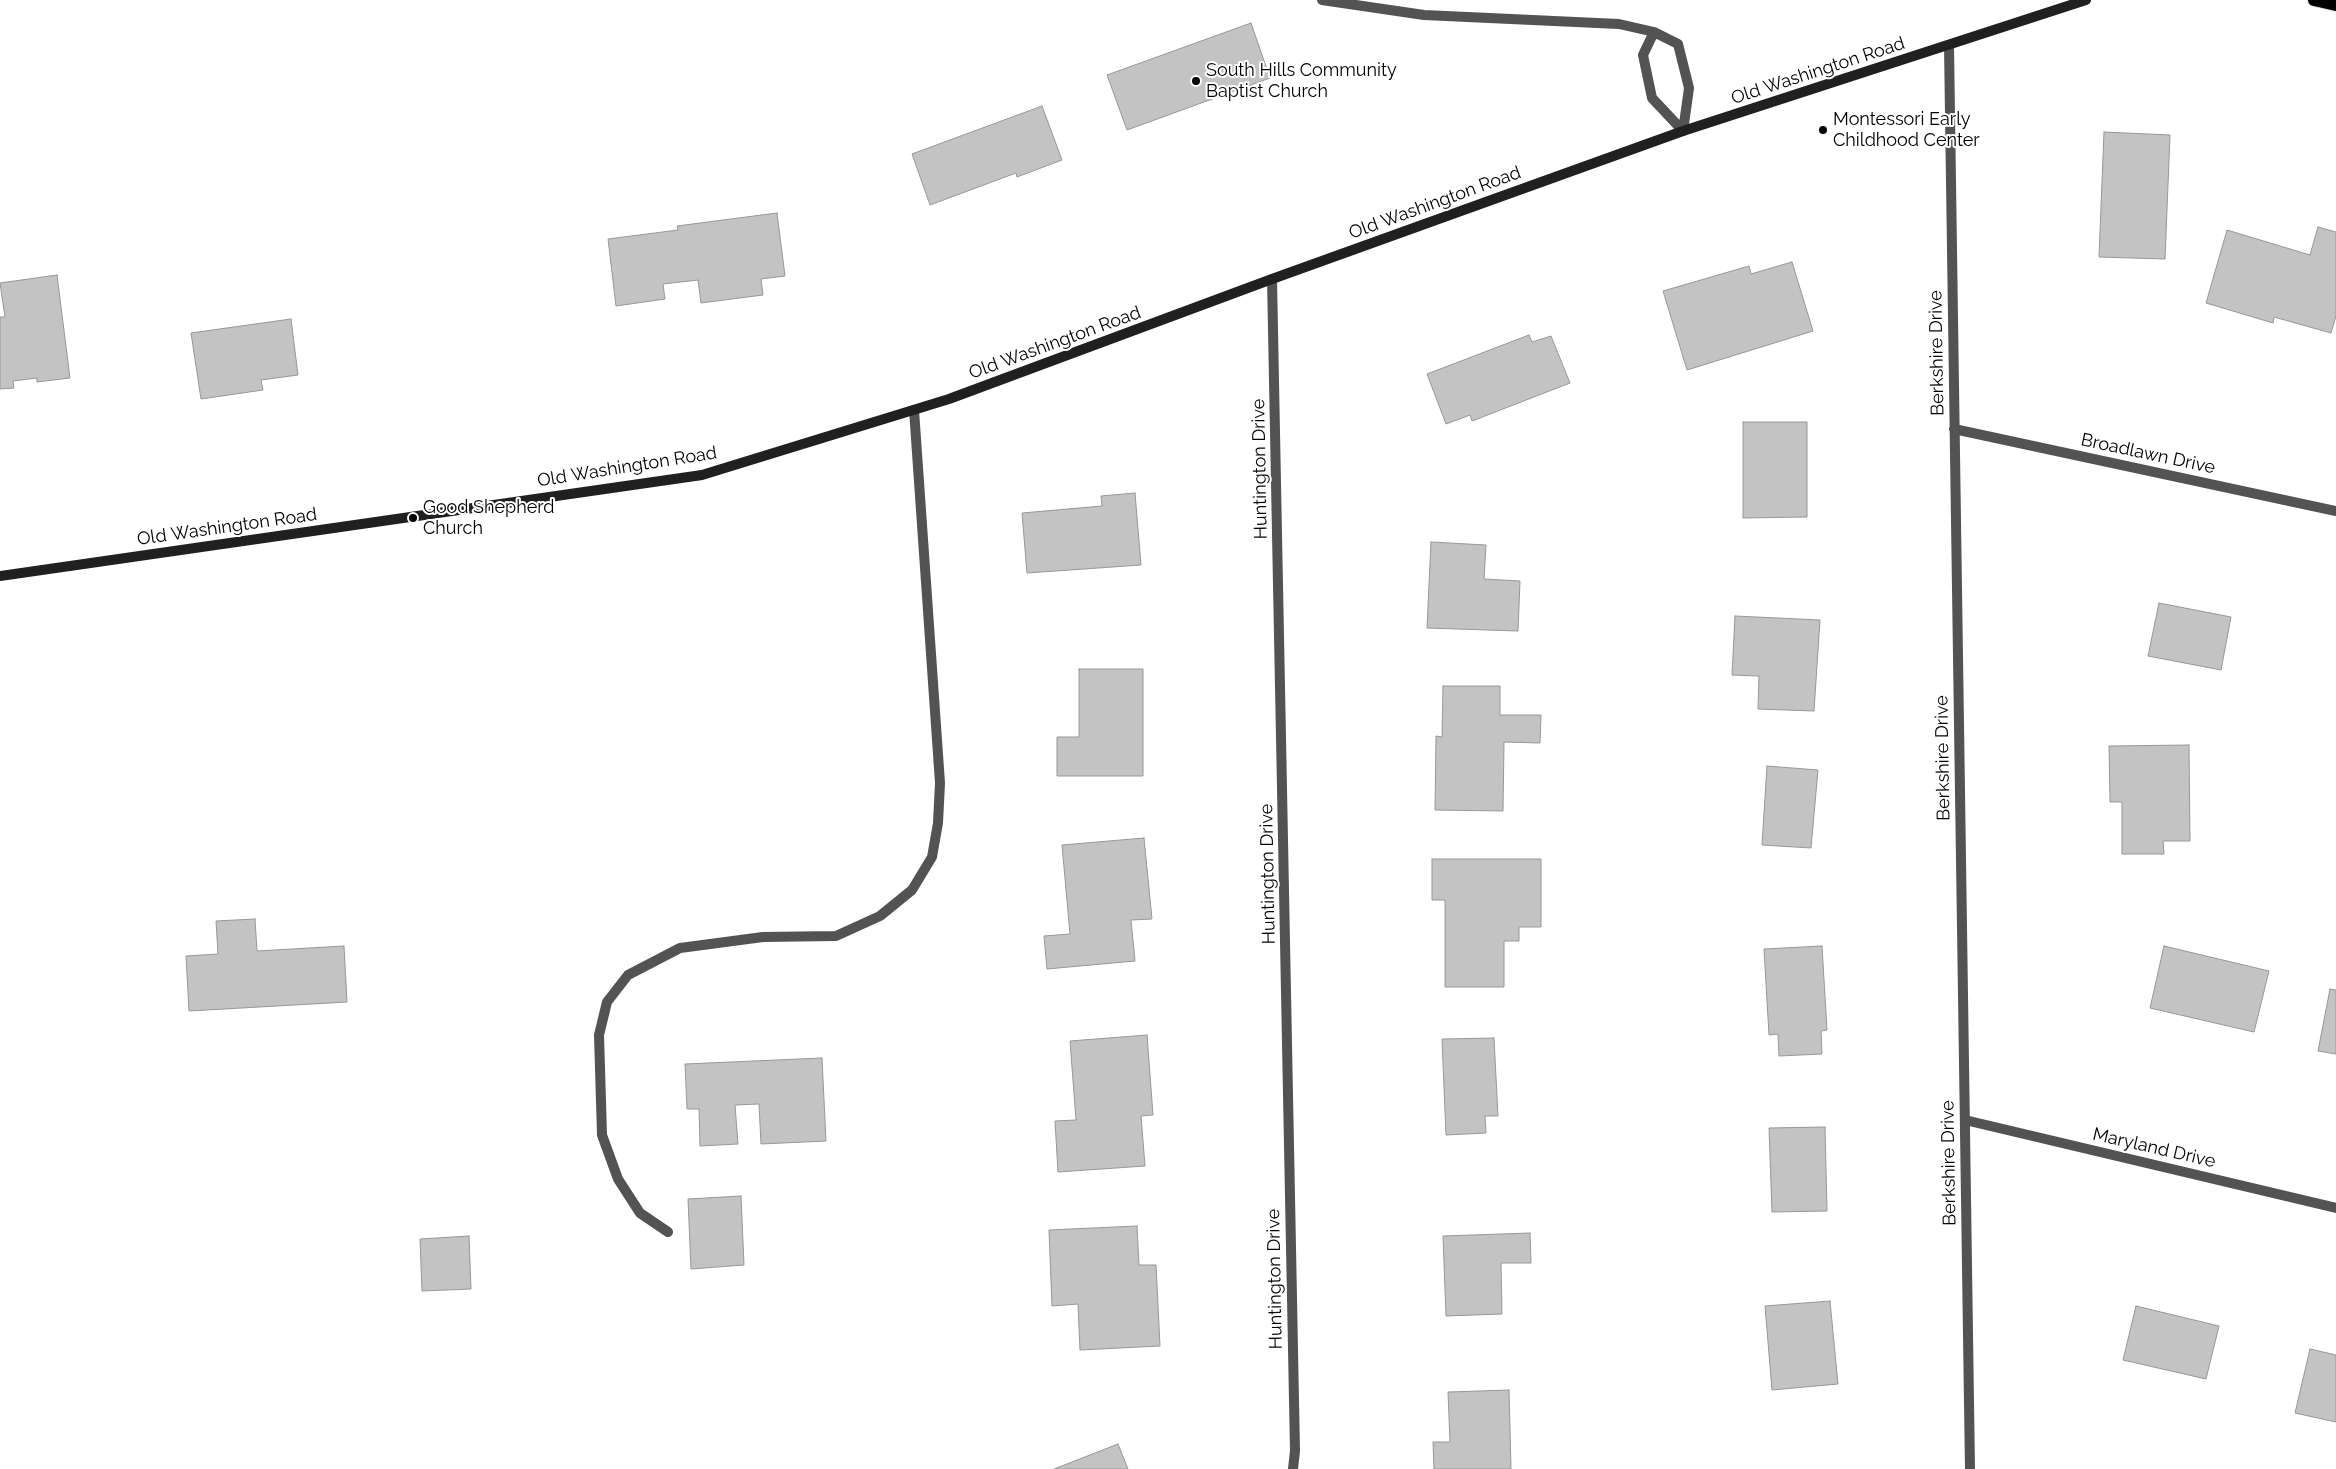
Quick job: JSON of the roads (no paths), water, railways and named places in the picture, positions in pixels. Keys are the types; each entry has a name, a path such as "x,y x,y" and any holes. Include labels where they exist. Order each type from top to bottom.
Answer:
{"main road":[{"path":"2314,0 2336,5"}],"street":[{"path":"1322,0 1424,15 1620,24 1654,32 1678,44 1689,88 1683,131"},
{"name":"Old Washington Road","path":"0,576 702,475 958,396 1272,279 1683,131 1950,46 2086,0"},
{"path":"1654,32 1643,55 1652,98 1683,131"},
{"name":"Berkshire Drive","path":"1950,46 1970,1469"},
{"name":"Huntington Drive","path":"1272,279 1295,1451 1293,1469"},
{"path":"668,1232 640,1213 618,1179 602,1135 600,1035 607,1002 628,974 680,948 763,936 836,936 880,916 912,890 932,856 938,823 940,783 914,410"},
{"name":"Broadlawn Drive","path":"1954,429 2336,511"},
{"name":"Maryland Drive","path":"1965,1120 2336,1208"}],"place":[{"name":"South Hills Community Baptist Church","path":"1196,81"},
{"name":"Montessori Early Childhood Center","path":"1823,130"},
{"name":"Good Shepherd Church","path":"413,518"}]}
